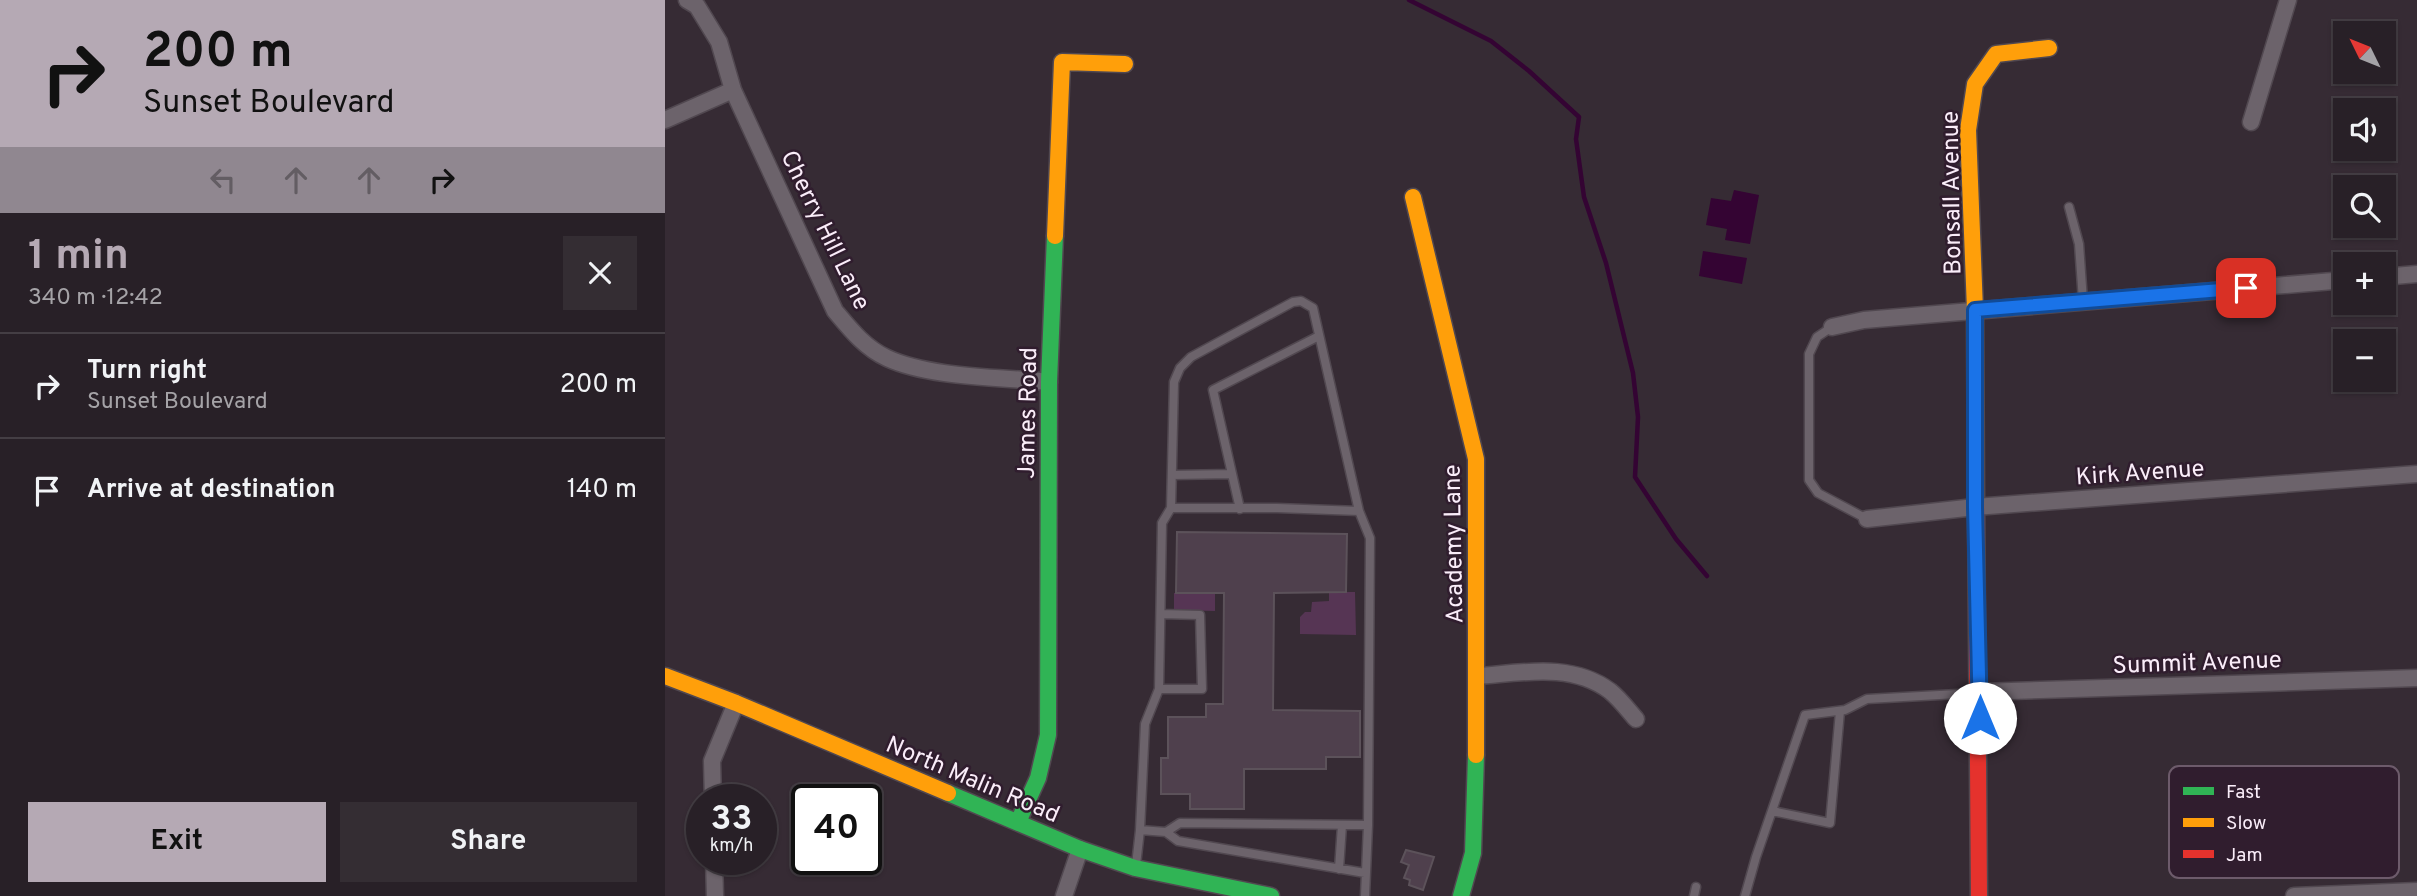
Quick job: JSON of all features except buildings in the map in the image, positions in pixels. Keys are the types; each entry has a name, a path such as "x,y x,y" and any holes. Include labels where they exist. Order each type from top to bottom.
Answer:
{"street":[{"name":"Cherry Hill Lane","path":"687,0 697,6 719,42 733,90 835,311 857,338 885,358 920,370 1049,382"},
{"path":"2251,122 2288,0"},
{"name":"Bonsall Avenue","path":"1979,896 1980,692 1975,507 1975,310 1968,130 1975,84 1997,54 2049,48"},
{"name":"James Road","path":"1018,822 1038,778 1048,735 1049,382 1062,62 1125,64"},
{"path":"665,120 733,90"},
{"name":"Academy Lane","path":"1413,197 1476,459 1478,676 1473,853 1461,896"},
{"path":"2396,276 2417,274"},
{"path":"1832,327 1864,320 2333,281"},
{"name":"Kirk Avenue","path":"1867,519 1975,507 2417,474"},
{"path":"1478,676 1559,671 1587,677 1611,692 1636,719"},
{"name":"North Malin Road","path":"665,676 736,703 1080,849 1135,868 1253,895 1271,896"},
{"name":"Summit Avenue","path":"1980,692 2417,678"},
{"path":"713,784 712,761 736,703"},
{"path":"1064,896 1080,849"},
{"path":"714,875 715,896"},
{"path":"2294,896 2417,891"}],"lane":[{"path":"2069,207 2079,244 2083,301"},
{"path":"1135,868 1140,830 1145,724 1159,689 1162,523 1171,508 1174,382 1180,368 1191,357 1293,302 1301,301 1313,308 1359,511 1370,538 1365,896"},
{"path":"1832,327 1817,337 1809,354 1809,480 1818,493 1867,519"},
{"path":"1240,509 1213,390 1319,336"},
{"path":"1172,475 1232,474"},
{"path":"1171,508 1359,511"},
{"path":"1159,689 1202,689 1200,615 1161,614"},
{"path":"1745,896 1805,715 1840,711 1867,699 1980,692"},
{"path":"1772,811 1830,823 1840,711"},
{"path":"1166,832 1180,823 1368,825"},
{"path":"1339,869 1342,825"},
{"path":"1140,830 1166,832 1178,841 1365,873"}],"shaded area":[{"path":"1734,190 1759,195 1750,244 1725,240 1727,229 1706,225 1711,198 1731,201"},
{"path":"1703,251 1747,258 1742,284 1699,276"},
{"path":"1329,592 1355,592 1356,635 1300,634 1300,617 1305,612 1311,612 1312,602 1329,601"},
{"path":"1174,593 1215,593 1215,611 1174,610"}],"waterway":[{"path":"1409,0 1491,41 1529,71 1579,117 1576,139 1584,197 1606,263 1633,373 1638,417 1635,477 1676,539 1707,576"}],"traffic: fast":[{"path":"1018,822 1038,778 1048,735 1049,382 1055,236"},
{"path":"1461,896 1473,853 1476,755"},
{"path":"948,793 1080,849 1135,868 1271,896"}],"traffic: slow":[{"path":"1976,499 1975,310 1968,130 1975,84 1996,54 2049,48"},
{"path":"1055,236 1062,62 1125,64"},
{"path":"1413,197 1476,459 1476,755"},
{"path":"665,676 736,703 948,793"}],"traffic: jam":[{"path":"1976,499 1979,896"}],"route":[{"path":"1980,718 1975,507 1975,310 2246,288"}]}
